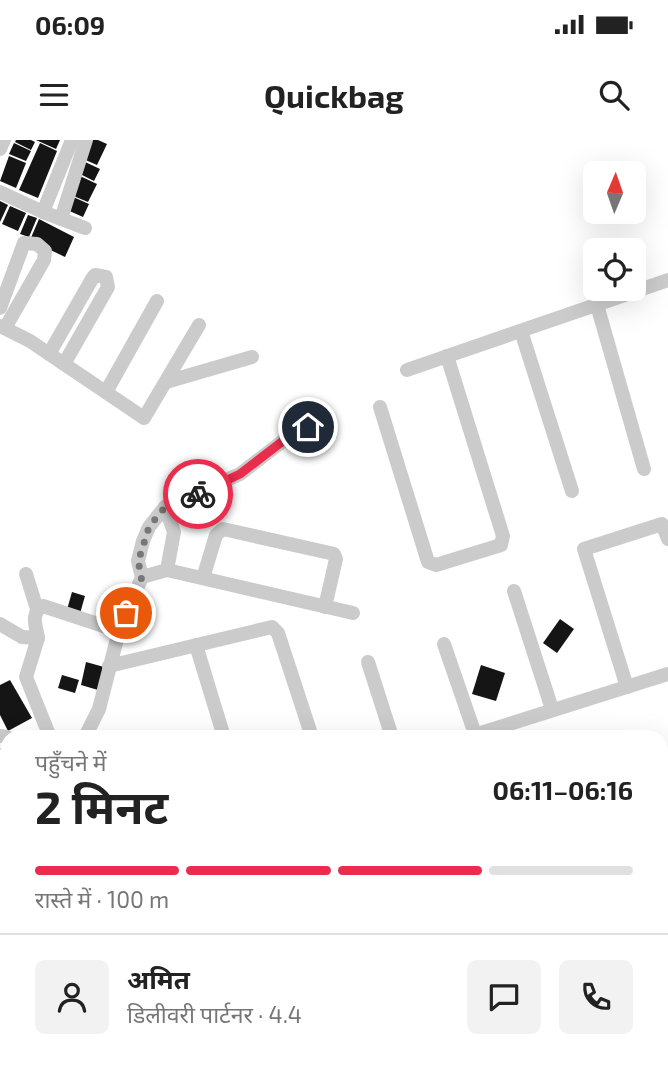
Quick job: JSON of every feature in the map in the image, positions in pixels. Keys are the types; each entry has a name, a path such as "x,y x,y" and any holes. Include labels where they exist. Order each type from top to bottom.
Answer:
{"street":[{"path":"0,149 4,140"},
{"path":"43,212 72,140"},
{"path":"61,219 86,140"},
{"path":"0,192 85,228"},
{"path":"0,308 24,243 37,244 45,251 44,260 2,327 22,336 145,418 199,325"},
{"path":"49,354 92,279 95,275 106,277 108,287 64,364"},
{"path":"407,370 668,280"},
{"path":"106,392 157,300"},
{"path":"597,304 644,469"},
{"path":"521,331 572,491"},
{"path":"380,407 428,562 436,565 500,545 503,536 447,356"},
{"path":"166,382 252,357"},
{"path":"88,730 99,709 119,631 142,577 138,562 149,527 165,507 240,474 292,434 308,427"},
{"path":"165,507 174,532 167,570"},
{"path":"627,687 584,549 663,524 668,539"},
{"path":"203,578 216,535 223,529 330,553 334,554 336,559 325,607"},
{"path":"142,577 167,570 353,613"},
{"path":"26,574 37,609"},
{"path":"514,591 552,709"},
{"path":"47,730 26,677 38,638 34,615 37,609 43,606 119,631"},
{"path":"0,624 22,637 38,638"},
{"path":"109,667 268,626 276,629 310,730"},
{"path":"444,644 471,730"},
{"path":"196,645 222,730"},
{"path":"368,662 390,730"},
{"path":"491,730 668,674"}],"building":[{"path":"36,140 60,140 56,149"},
{"path":"89,140 107,144 97,165 81,158"},
{"path":"15,142 35,142 31,150"},
{"path":"14,143 31,151 26,161 9,154"},
{"path":"40,143 57,151 38,198 19,190"},
{"path":"9,156 26,163 16,188 0,181"},
{"path":"83,161 100,169 94,181 78,173"},
{"path":"80,176 97,184 88,202 71,195"},
{"path":"71,196 89,204 83,217 65,209"},
{"path":"0,201 8,205 0,222"},
{"path":"10,206 26,213 18,231 2,224"},
{"path":"28,215 37,218 29,237 20,234"},
{"path":"39,219 74,237 65,257 30,240"},
{"path":"72,592 85,596 79,617 66,613"},
{"path":"560,619 574,629 557,653 543,643"},
{"path":"86,662 104,667 98,690 81,685"},
{"path":"481,665 505,673 496,701 472,694"},
{"path":"62,675 79,680 75,693 58,688"},
{"path":"10,680 32,718 10,730 0,715 0,685"}],"way so far":[{"path":"126,613 142,577 138,562 149,527 165,507 198,494"}],"route":[{"path":"198,494 240,474 292,434 308,427"}]}
